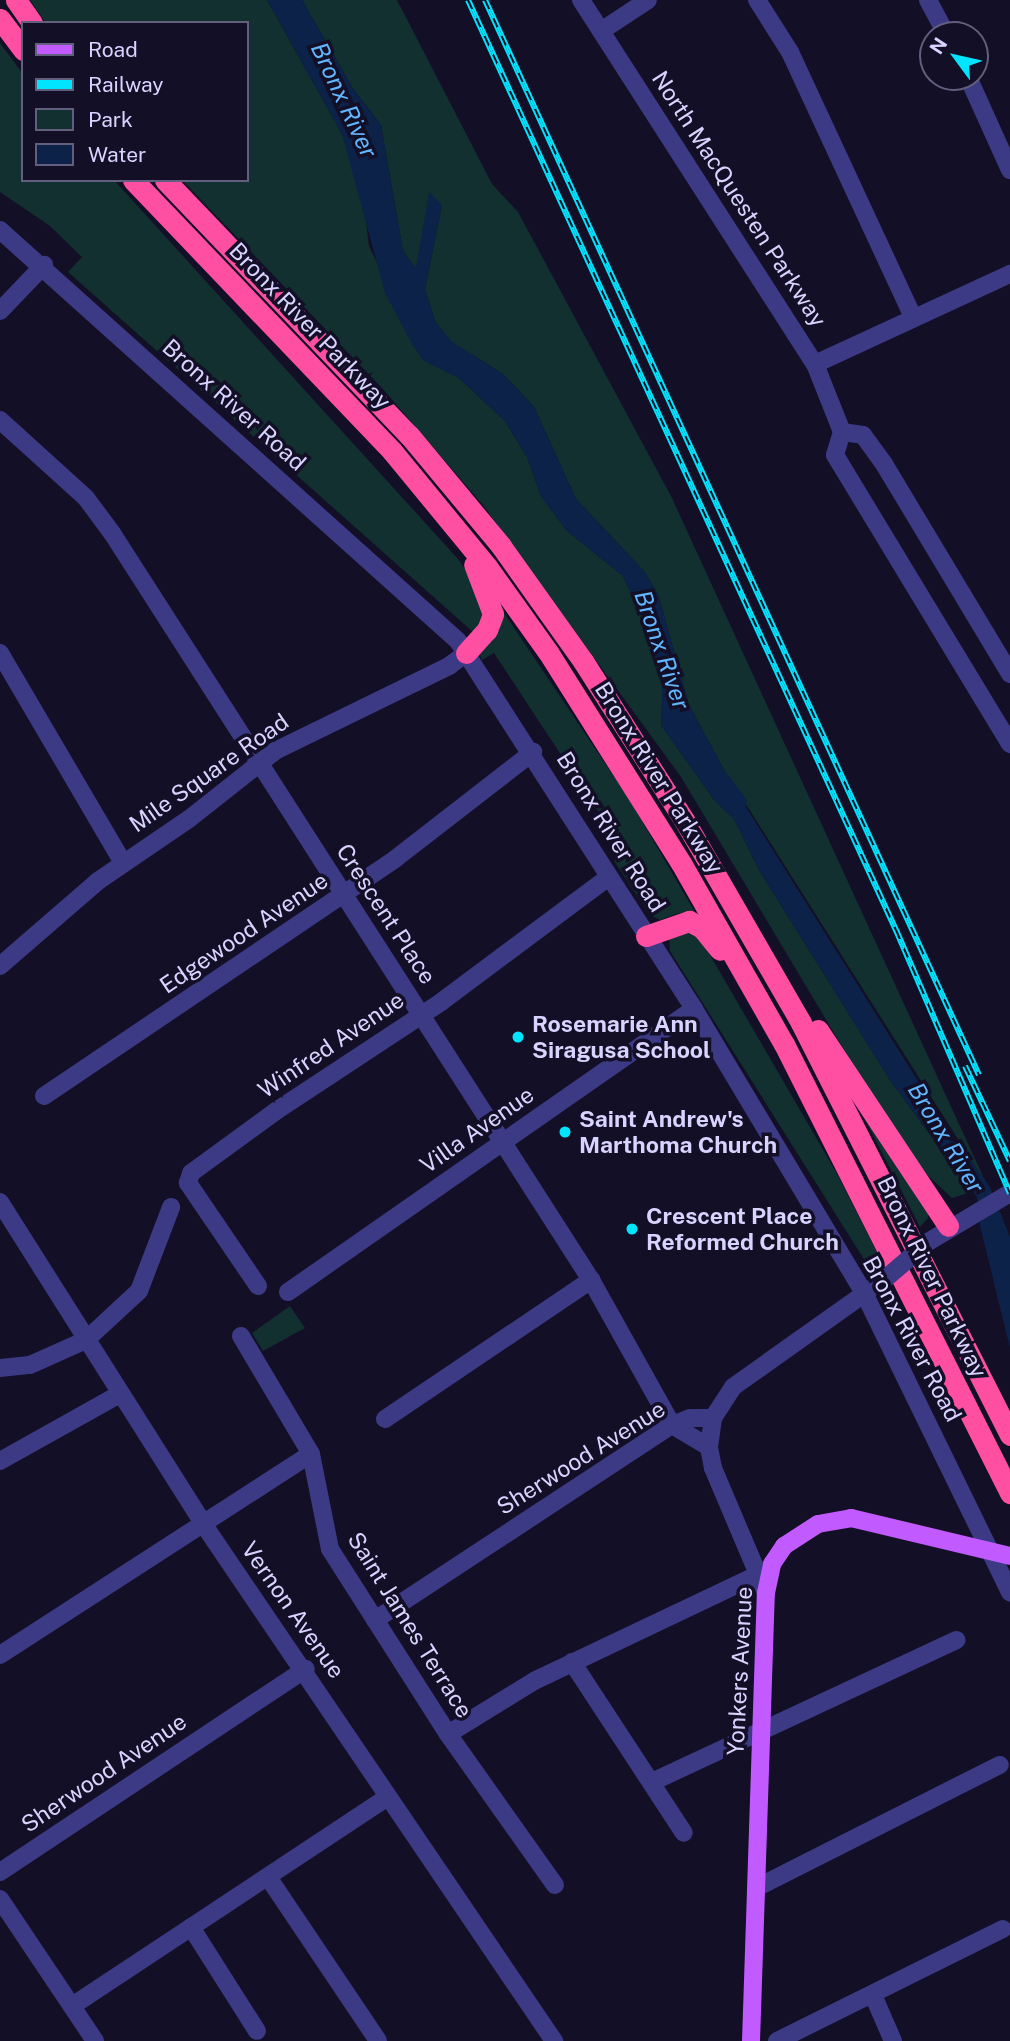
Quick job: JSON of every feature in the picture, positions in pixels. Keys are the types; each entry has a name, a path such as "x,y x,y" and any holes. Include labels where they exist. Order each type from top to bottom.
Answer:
{"highway":[{"path":"16,0 31,21"},
{"path":"0,19 21,47"},
{"name":"Bronx River Parkway","path":"135,182 321,373 456,527 588,713 762,1004 1010,1493"},
{"name":"Bronx River Parkway","path":"167,182 362,382 501,546 634,740 779,983 868,1149 1010,1435"},
{"path":"456,527 488,593 493,614 487,630 466,653"},
{"path":"646,936 674,922 693,922 762,1004"},
{"path":"779,983 837,1056 948,1226"}],"main road":[{"name":"Yonkers Avenue","path":"751,2041 766,1593 772,1564 784,1546 818,1524 851,1518 1010,1556"}],"street":[{"name":"North MacQuesten Parkway","path":"581,0 815,364 842,432 835,455 1010,744"},
{"path":"601,31 648,0"},
{"path":"757,0 790,52 912,315"},
{"path":"928,0 939,21"},
{"path":"974,91 1010,170"},
{"name":"Bronx River Road","path":"0,230 44,265 426,608 466,653 533,752 694,1009 865,1295 1010,1592"},
{"path":"0,311 44,265"},
{"path":"815,364 912,315 1010,274"},
{"name":"Crescent Place","path":"0,420 86,498 504,1141 591,1280 672,1426"},
{"path":"842,432 863,435 884,464 1010,674"},
{"path":"0,653 123,863"},
{"name":"Mile Square Road","path":"0,965 123,863 188,819 260,762 466,653"},
{"name":"Edgewood Avenue","path":"44,1096 343,895 533,752"},
{"name":"Winfred Avenue","path":"258,1286 188,1183 191,1173 208,1158 422,1014 609,877"},
{"name":"Villa Avenue","path":"288,1292 694,1009"},
{"path":"766,1593 721,1493 709,1447 713,1418 733,1387 865,1295 948,1226 1004,1196"},
{"name":"Vernon Avenue","path":"0,1202 204,1525 306,1669 388,1797 554,2041"},
{"path":"0,1368 30,1365 86,1340 139,1290 171,1207"},
{"path":"385,1419 591,1280"},
{"name":"Saint James Terrace","path":"241,1336 312,1454 330,1549 448,1734 555,1885"},
{"path":"0,1461 120,1394"},
{"name":"Sherwood Avenue","path":"375,1620 672,1426 690,1418 713,1418"},
{"path":"672,1426 709,1447"},
{"path":"0,1655 312,1454"},
{"path":"448,1734 572,1662 759,1574"},
{"path":"652,1782 956,1640"},
{"path":"572,1662 684,1833"},
{"name":"Sherwood Avenue","path":"0,1872 306,1669"},
{"path":"756,1888 1000,1765"},
{"path":"72,2006 388,1797"},
{"path":"268,1877 378,2041"},
{"path":"0,1899 95,2041"},
{"path":"191,1927 257,2031"},
{"path":"777,2041 1003,1928"},
{"path":"873,1995 892,2041"}],"green space":[{"path":"30,0 267,0 342,134 364,204 369,246 423,360 459,378 505,421 527,457 541,496 567,531 622,575 645,620 663,681 661,725 715,801 734,819 759,870 890,1080 972,1192 952,1198 920,1168 864,1083 681,777 483,505 382,388 184,182 248,182 248,21 45,21"},
{"path":"302,0 397,0 492,184 518,212 672,498 987,1185 723,768 689,705 658,594 644,571 576,499 534,407 503,374 450,341 435,321 425,289 442,205 416,269 403,251 381,125 352,87"},
{"path":"0,43 21,71 21,182 116,182 458,559 481,591 487,621 473,632 68,272 82,257 50,226 0,192"},
{"path":"496,601 629,799 696,914 679,913 660,920 650,915 614,861 625,852 494,653 482,660 479,654"},
{"path":"678,928 699,936 836,1172 882,1262 867,1264 670,951 669,936"},
{"path":"856,1102 928,1209 928,1218 920,1227"},
{"path":"290,1306 305,1328 263,1351 252,1333"}],"water":[{"name":"Bronx River","path":"267,0 302,0 352,87 381,125 403,251 416,268 429,192 442,205 425,289 435,321 451,341 503,374 534,407 576,499 644,571 658,594 689,705 723,768 747,800 746,807 950,1132 990,1187 1010,1237 1010,1348 980,1226 977,1197 890,1080 759,870 734,819 715,801 661,725 663,681 645,620 622,575 567,531 541,496 527,457 505,421 459,378 423,360 412,344 385,293 342,134"}],"railway":[{"path":"468,0 896,930 1010,1193"},
{"path":"485,0 979,1075"},
{"path":"965,1066 1010,1161"}],"place":[{"name":"Rosemarie Ann Siragusa School","path":"518,1037"},
{"name":"Saint Andrew's Marthoma Church","path":"565,1132"},
{"name":"Crescent Place Reformed Church","path":"632,1229"}]}
